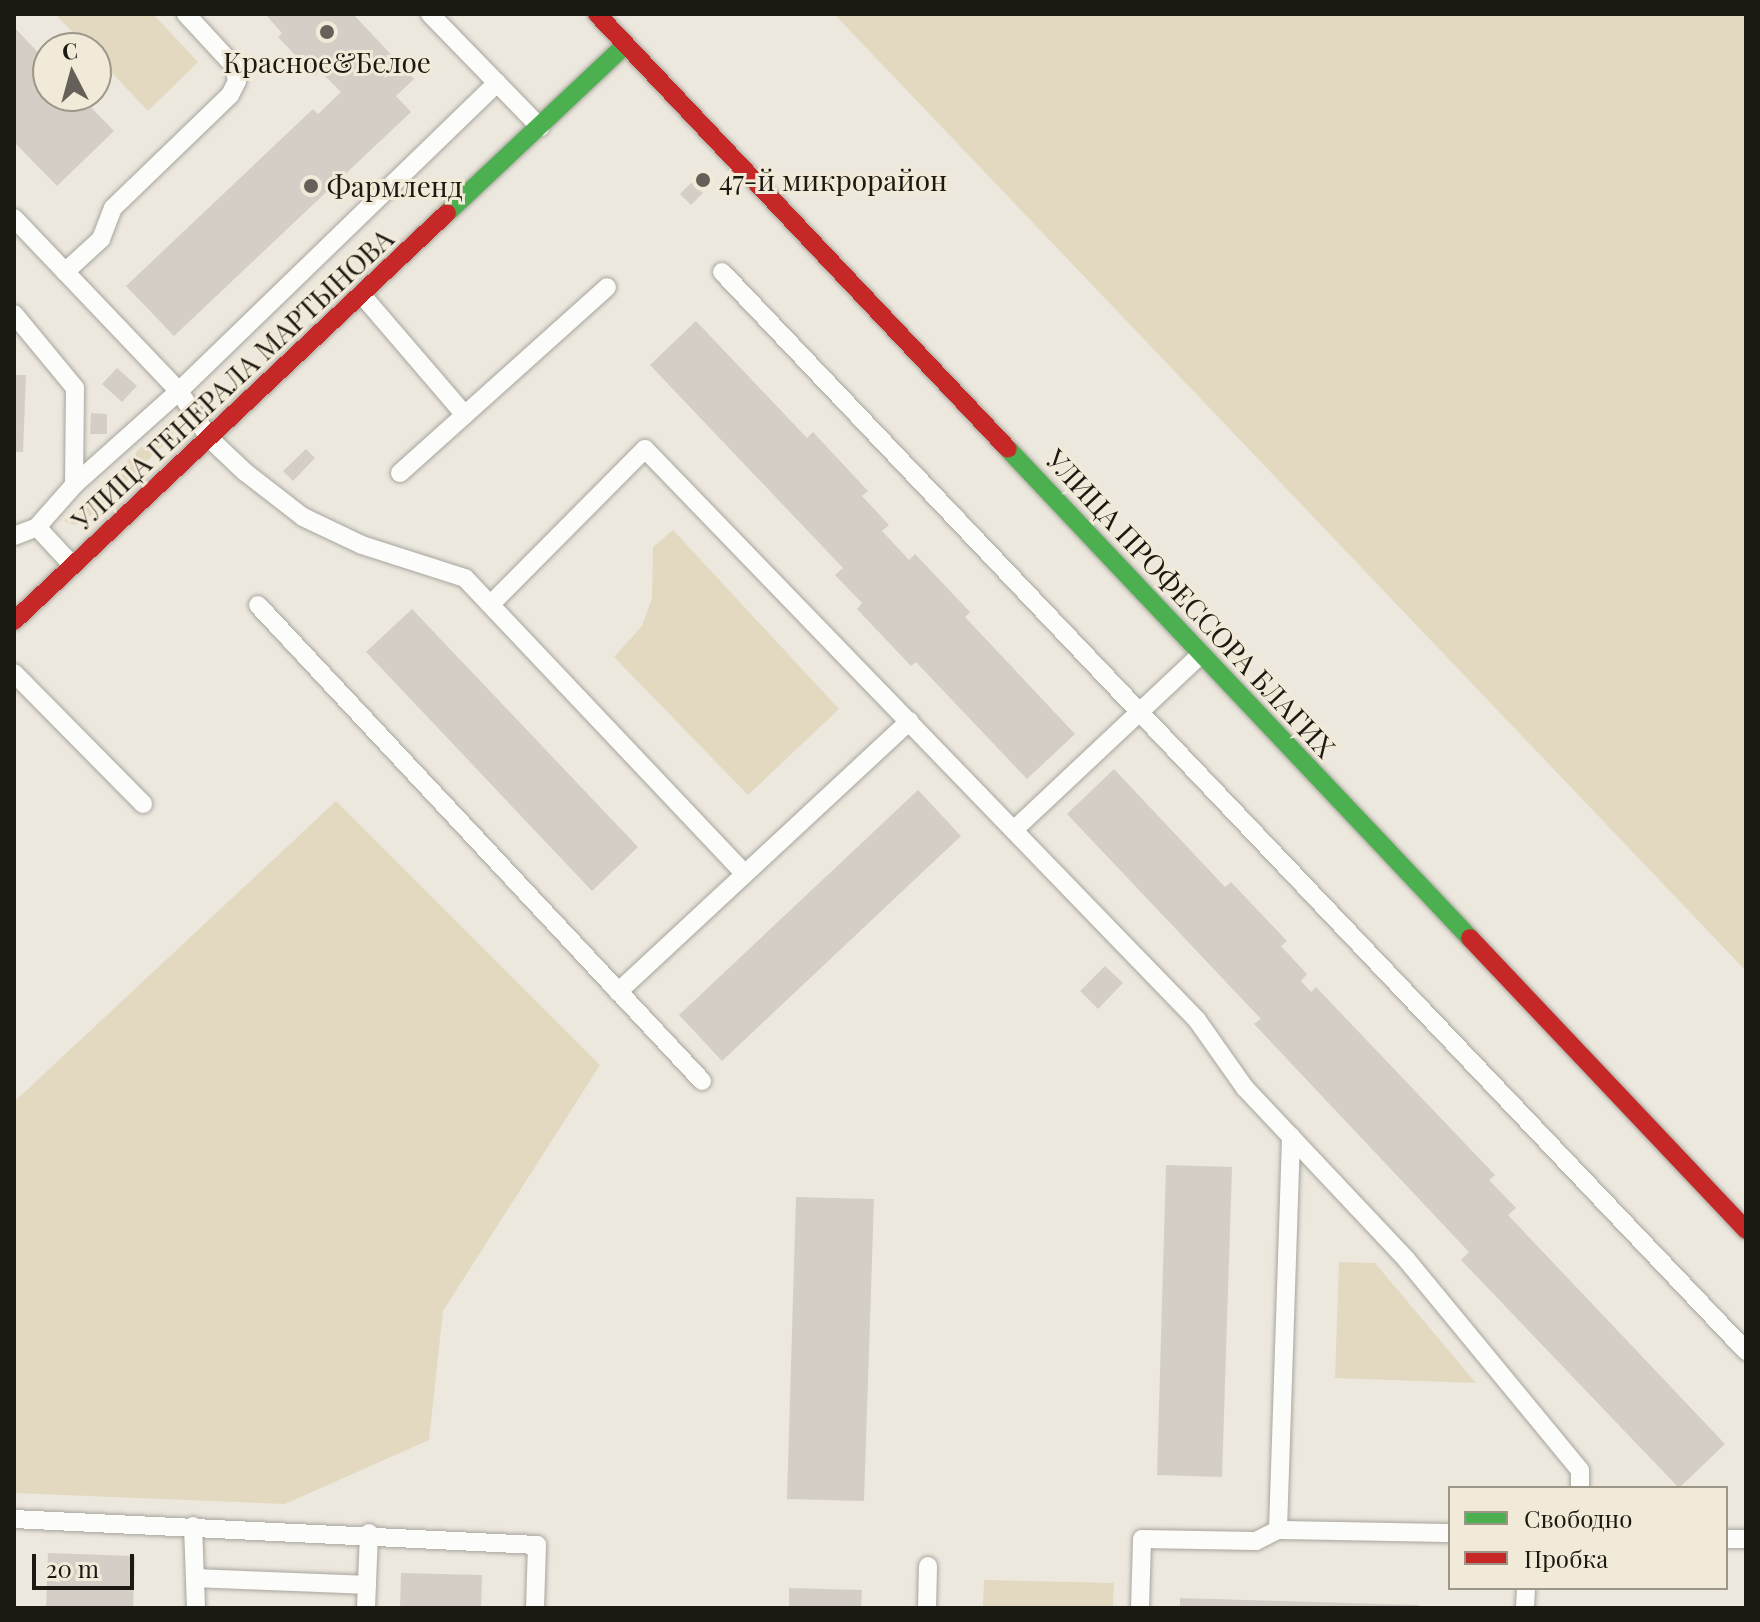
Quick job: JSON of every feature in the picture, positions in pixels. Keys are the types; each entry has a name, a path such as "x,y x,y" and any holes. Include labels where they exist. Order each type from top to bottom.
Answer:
{"main road":[{"name":"УЛИЦА ПРОФЕССОРА БЛАГИХ","path":"597,14 1746,1230"},
{"name":"УЛИЦА ГЕНЕРАЛА МАРТЫНОВА","path":"14,621 625,45"}],"lane":[{"path":"65,272 101,239 113,208 230,95 237,81 234,66 186,14"},
{"path":"430,14 540,128"},
{"path":"15,533 37,527 74,485 179,391 497,83"},
{"path":"16,225 179,391 209,438 303,517 362,545 465,578 492,603 745,874"},
{"path":"722,272 1746,1351"},
{"path":"400,473 607,287"},
{"path":"362,295 465,415"},
{"path":"14,314 75,388 74,485"},
{"path":"492,603 645,449 1016,828 1197,1020 1245,1088 1406,1259 1552,1435 1580,1470 1580,1486"},
{"path":"37,527 74,566"},
{"path":"258,605 702,1081"},
{"path":"1016,828 1201,654"},
{"path":"14,673 143,804"},
{"path":"618,992 910,721"},
{"path":"1278,1530 1291,1136"},
{"path":"14,1519 369,1533 537,1545 535,1608"},
{"path":"193,1526 196,1608"},
{"path":"1140,1608 1142,1539 1256,1541 1278,1530 1448,1533"},
{"path":"366,1608 369,1533"},
{"path":"927,1608 928,1566"},
{"path":"196,1578 367,1585"}],"shaded area":[{"path":"55,14 153,14 198,62 148,111 112,73 112,32 72,32"},
{"path":"834,14 1746,14 1746,971"},
{"path":"174,416 173,436 86,520 75,525 64,521"},
{"path":"673,530 839,709 748,795 614,657 642,626 652,598 653,547"},
{"path":"336,801 600,1065 443,1311 429,1440 285,1504 14,1493 14,1102"},
{"path":"1339,1262 1375,1263 1476,1383 1335,1378"},
{"path":"984,1580 1114,1583 1113,1608 983,1608"}],"building":[{"path":"265,14 353,14 414,79 396,96 411,112 174,336 126,286 313,109 318,114 341,92 320,71 315,76 278,37 282,33"},
{"path":"14,27 32,46 32,112 96,112 114,131 57,186 14,142"},
{"path":"692,182 703,193 691,205 680,194"},
{"path":"696,321 807,438 813,432 868,491 862,496 889,525 882,531 909,560 915,554 970,612 965,617 1075,734 1027,779 916,662 911,666 857,609 862,603 835,575 843,568 650,365"},
{"path":"117,368 137,386 122,402 102,384"},
{"path":"14,375 26,375 23,452 14,452"},
{"path":"91,413 107,414 107,434 90,434"},
{"path":"306,449 315,458 293,481 283,471"},
{"path":"412,609 638,847 592,891 366,652"},
{"path":"1114,769 1225,887 1231,882 1287,941 1281,946 1307,974 1301,981 1311,992 1316,987 1495,1175 1489,1180 1516,1208 1508,1215 1725,1444 1681,1486 1677,1486 1461,1260 1469,1252 1254,1024 1261,1019 1067,814"},
{"path":"918,790 961,836 722,1061 679,1015"},
{"path":"1105,966 1123,983 1098,1009 1080,991"},
{"path":"1166,1165 1232,1167 1222,1477 1157,1475"},
{"path":"796,1197 874,1199 864,1501 787,1499"},
{"path":"48,1553 135,1556 133,1608 46,1608"},
{"path":"401,1573 482,1575 481,1608 400,1608"},
{"path":"789,1588 862,1590 861,1608 789,1608"},
{"path":"1180,1598 1419,1605 1419,1608 1180,1608"}],"traffic: fast":[{"path":"447,213 625,45"},
{"path":"1008,449 1470,938"}],"traffic: jam":[{"path":"597,14 1008,449"},
{"path":"14,621 447,213"},
{"path":"1470,938 1746,1230"}],"place":[{"name":"Красное&Белое","path":"327,32"},
{"name":"47-й микрорайон","path":"703,180"},
{"name":"Фармленд","path":"311,186"}]}
